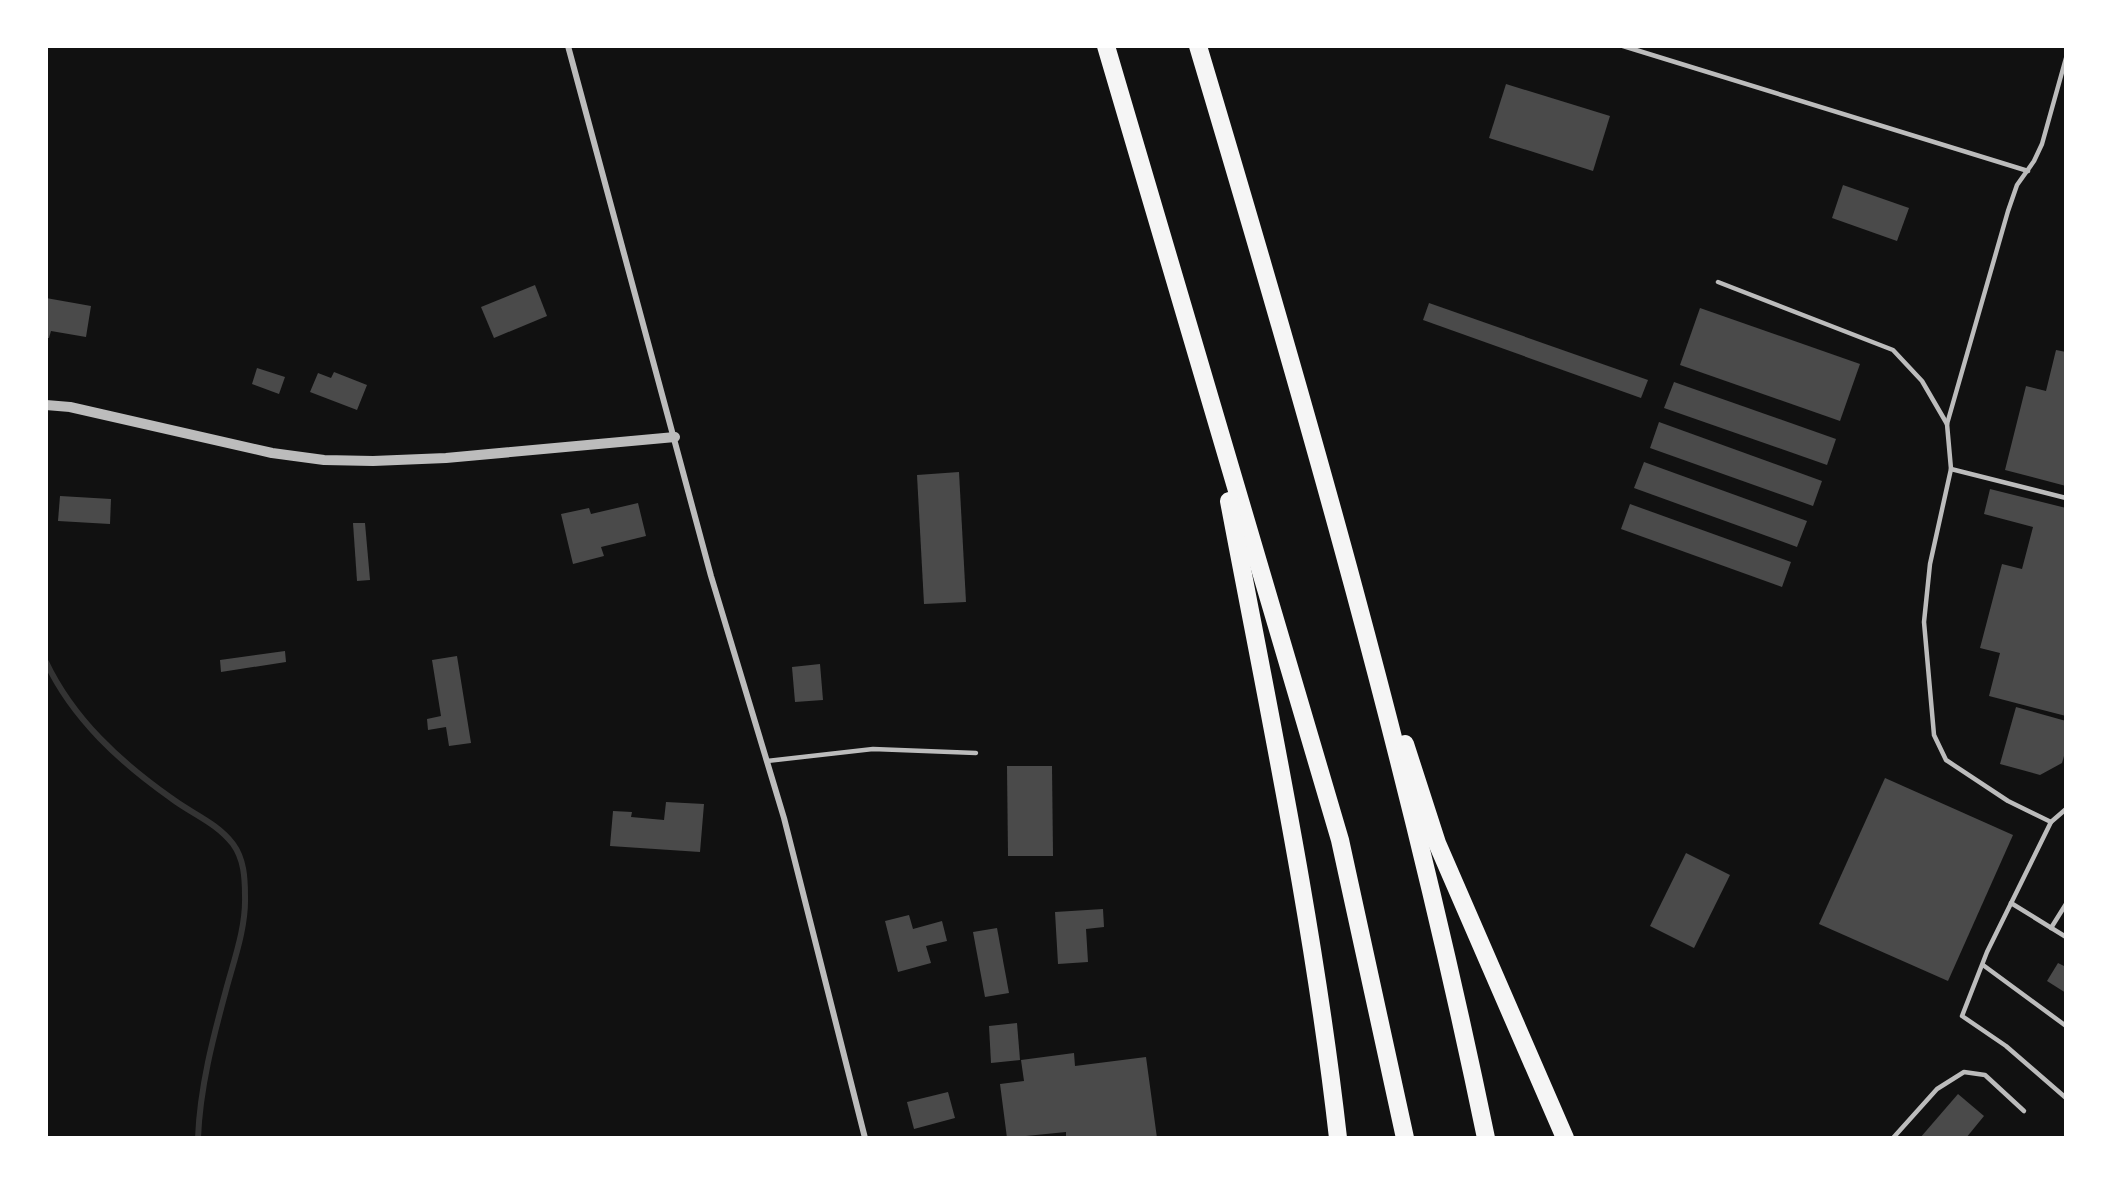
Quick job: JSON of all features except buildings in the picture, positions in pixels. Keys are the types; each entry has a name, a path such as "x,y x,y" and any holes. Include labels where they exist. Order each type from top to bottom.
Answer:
{"highway":[{"path":"1106,46 1146,174 1212,411 1340,840 1405,1137"},
{"path":"1198,46 1283,331 1352,586 1425,867 1461,1018 1486,1137"},
{"path":"1212,411 1299,869 1327,1038 1338,1137"},
{"path":"1352,586 1437,843 1565,1137"}],"street":[{"path":"568,46 711,576 784,818 865,1137"},
{"path":"46,405 272,453 324,460 373,461 446,458 675,437"}],"lane":[{"path":"1623,46 2028,171"},
{"path":"2051,822 2008,801 1946,760 1934,735 1924,622 1930,564 1951,469 1947,424 2008,211 2017,185 2028,171 2042,144 2066,58"},
{"path":"1718,282 1893,350 1922,381 1947,424"},
{"path":"1951,469 2066,498"},
{"path":"767,761 873,749 976,753"},
{"path":"2066,809 2051,822 2011,903 1962,1016 2006,1046 2066,1098"},
{"path":"2011,903 2066,937"},
{"path":"2051,928 2066,904"},
{"path":"1983,965 2066,1026"},
{"path":"1893,1137 1937,1089 1964,1072 1985,1076 2024,1111"}],"waterway":[{"path":"46,662 70,702 100,738 134,770 226,836 237,850 242,862 245,889 244,920 208,1063 201,1100 198,1138"}]}
